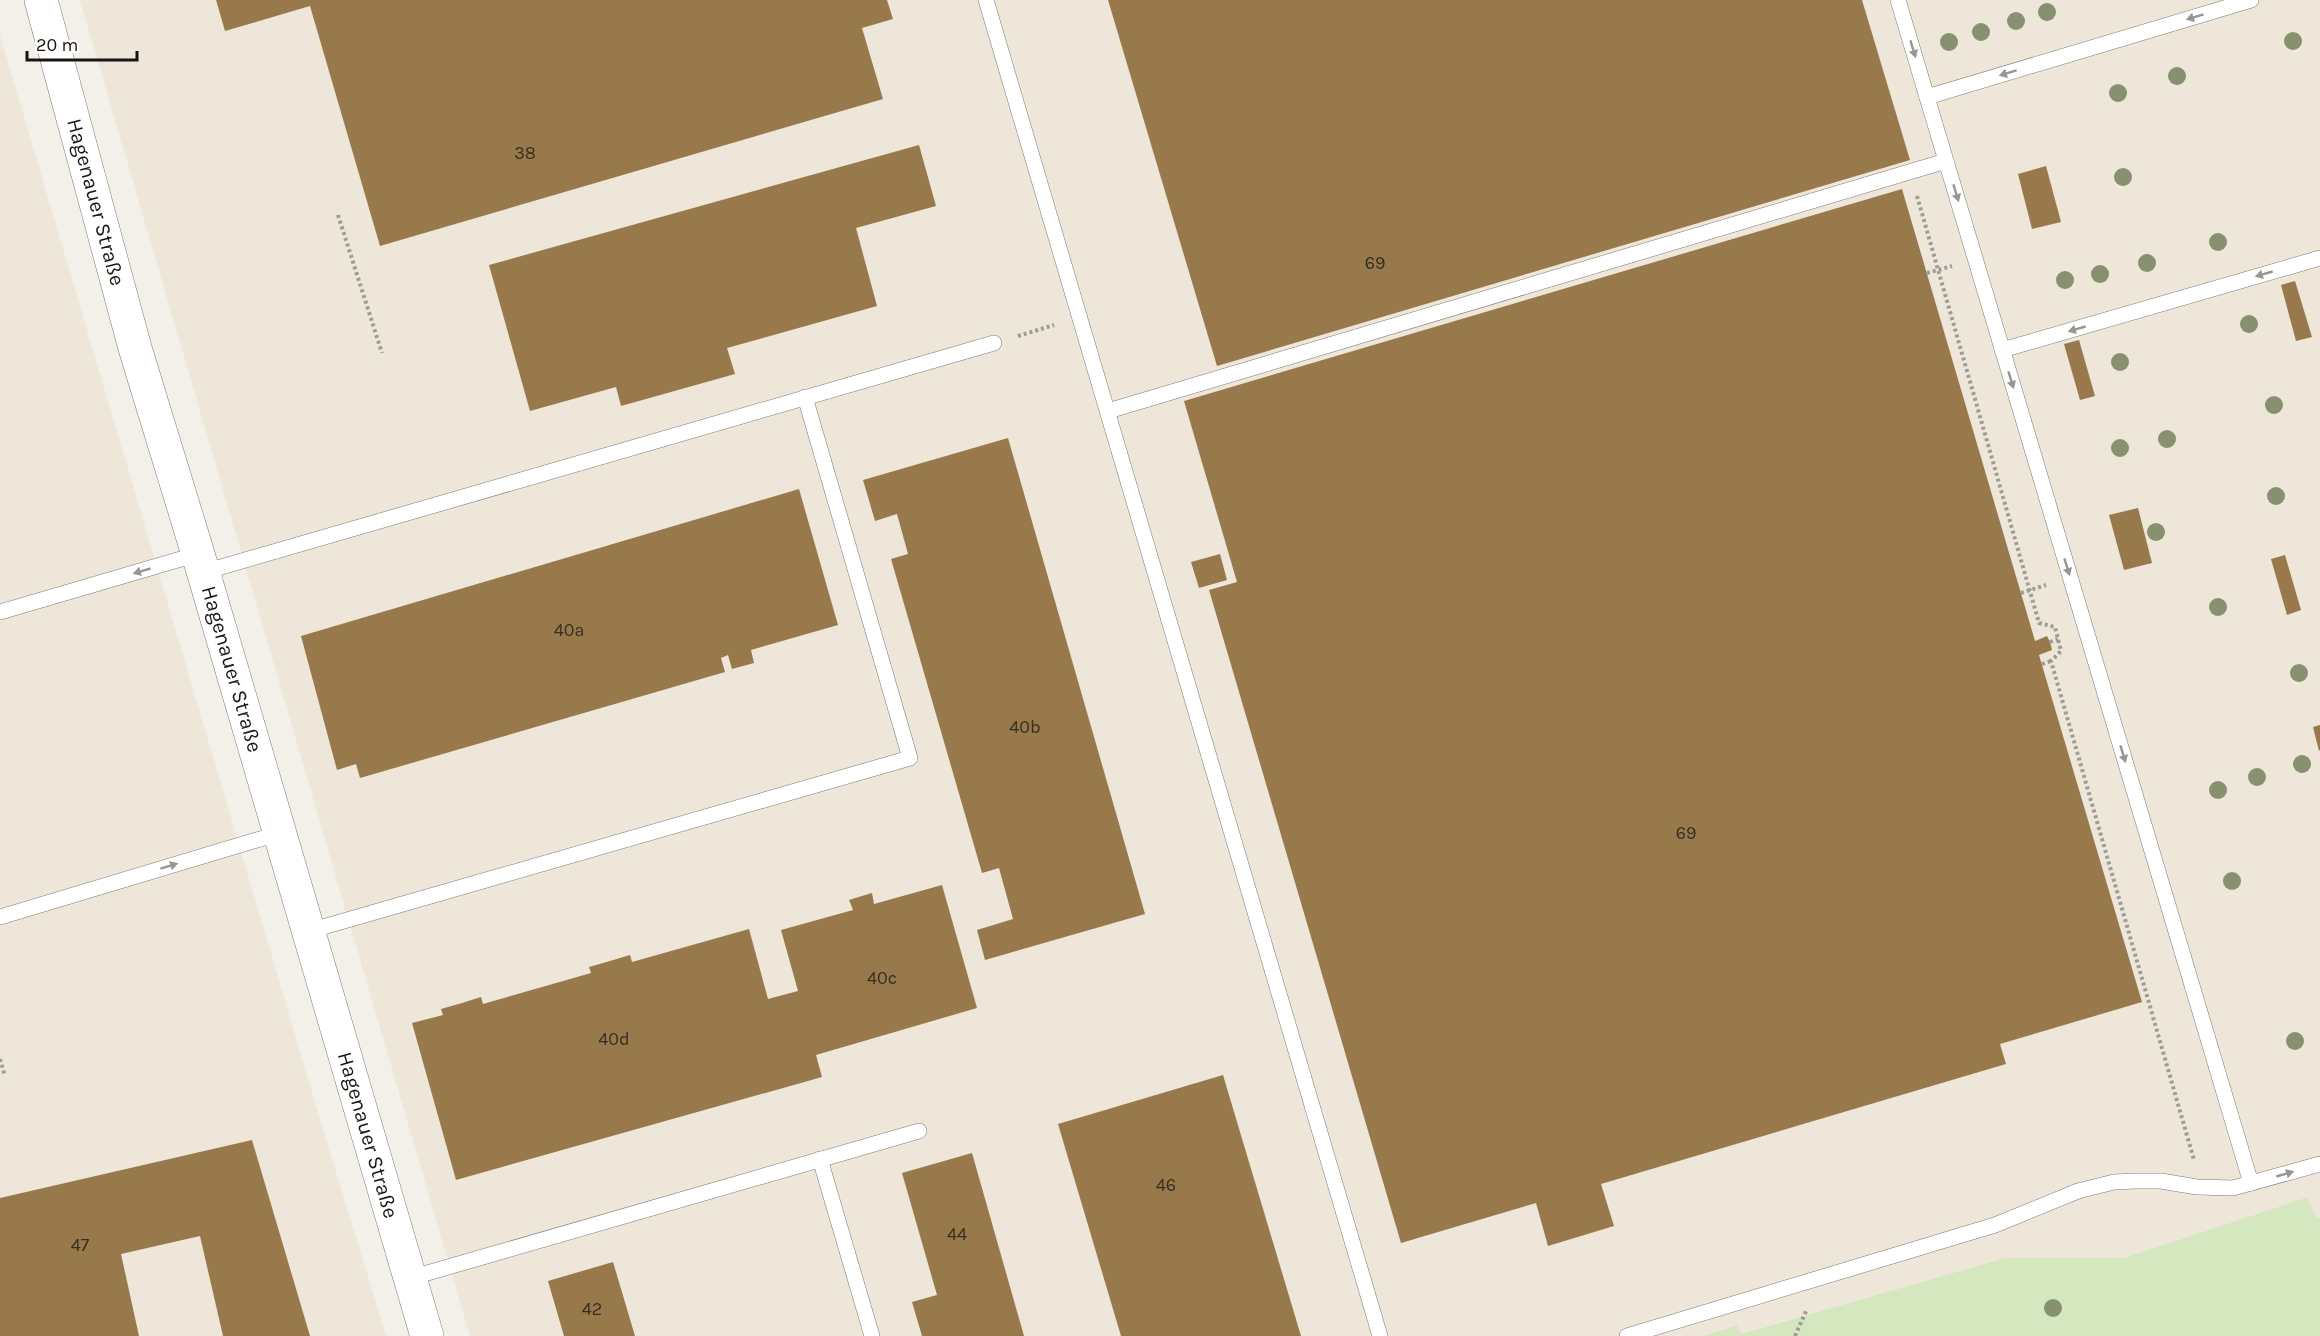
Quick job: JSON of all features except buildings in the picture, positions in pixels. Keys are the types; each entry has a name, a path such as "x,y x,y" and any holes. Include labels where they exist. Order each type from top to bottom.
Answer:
{"street":[{"name":"Hagenauer Straße","path":"41,0 135,348 201,563 427,1336"}],"lane":[{"path":"986,0 1380,1336"},
{"path":"1898,0 2251,1183"},
{"path":"1927,97 2251,0"},
{"path":"1108,411 1946,161"},
{"path":"2002,350 2320,258"},
{"path":"0,612 201,563 994,343"},
{"path":"309,931 910,758 805,397"},
{"path":"0,917 280,833"},
{"path":"410,1278 919,1131"},
{"path":"820,1159 872,1336"},
{"path":"1627,1336 1995,1225 2078,1191 2114,1182 2161,1181 2197,1187 2233,1188 2320,1164"}],"path":[{"path":"1910,172 2039,623 2055,627 2061,651 2051,662 2042,664"},
{"path":"338,214 381,353"},
{"path":"2050,642 2058,639"},
{"path":"2051,662 2194,1161"},
{"path":"0,1059 5,1076"}],"shaded area":[{"path":"80,0 2320,0 2320,1218 2316,1219 2308,1197 2124,1258 2005,1258 1740,1334 1737,1325 1704,1336 470,1336"},
{"path":"0,35 319,1116 386,1336 0,1336"}],"green space":[{"path":"2308,1197 2316,1218 2320,1218 2320,1336 1704,1336 1737,1325 1741,1334 2005,1258 2124,1258"}]}
